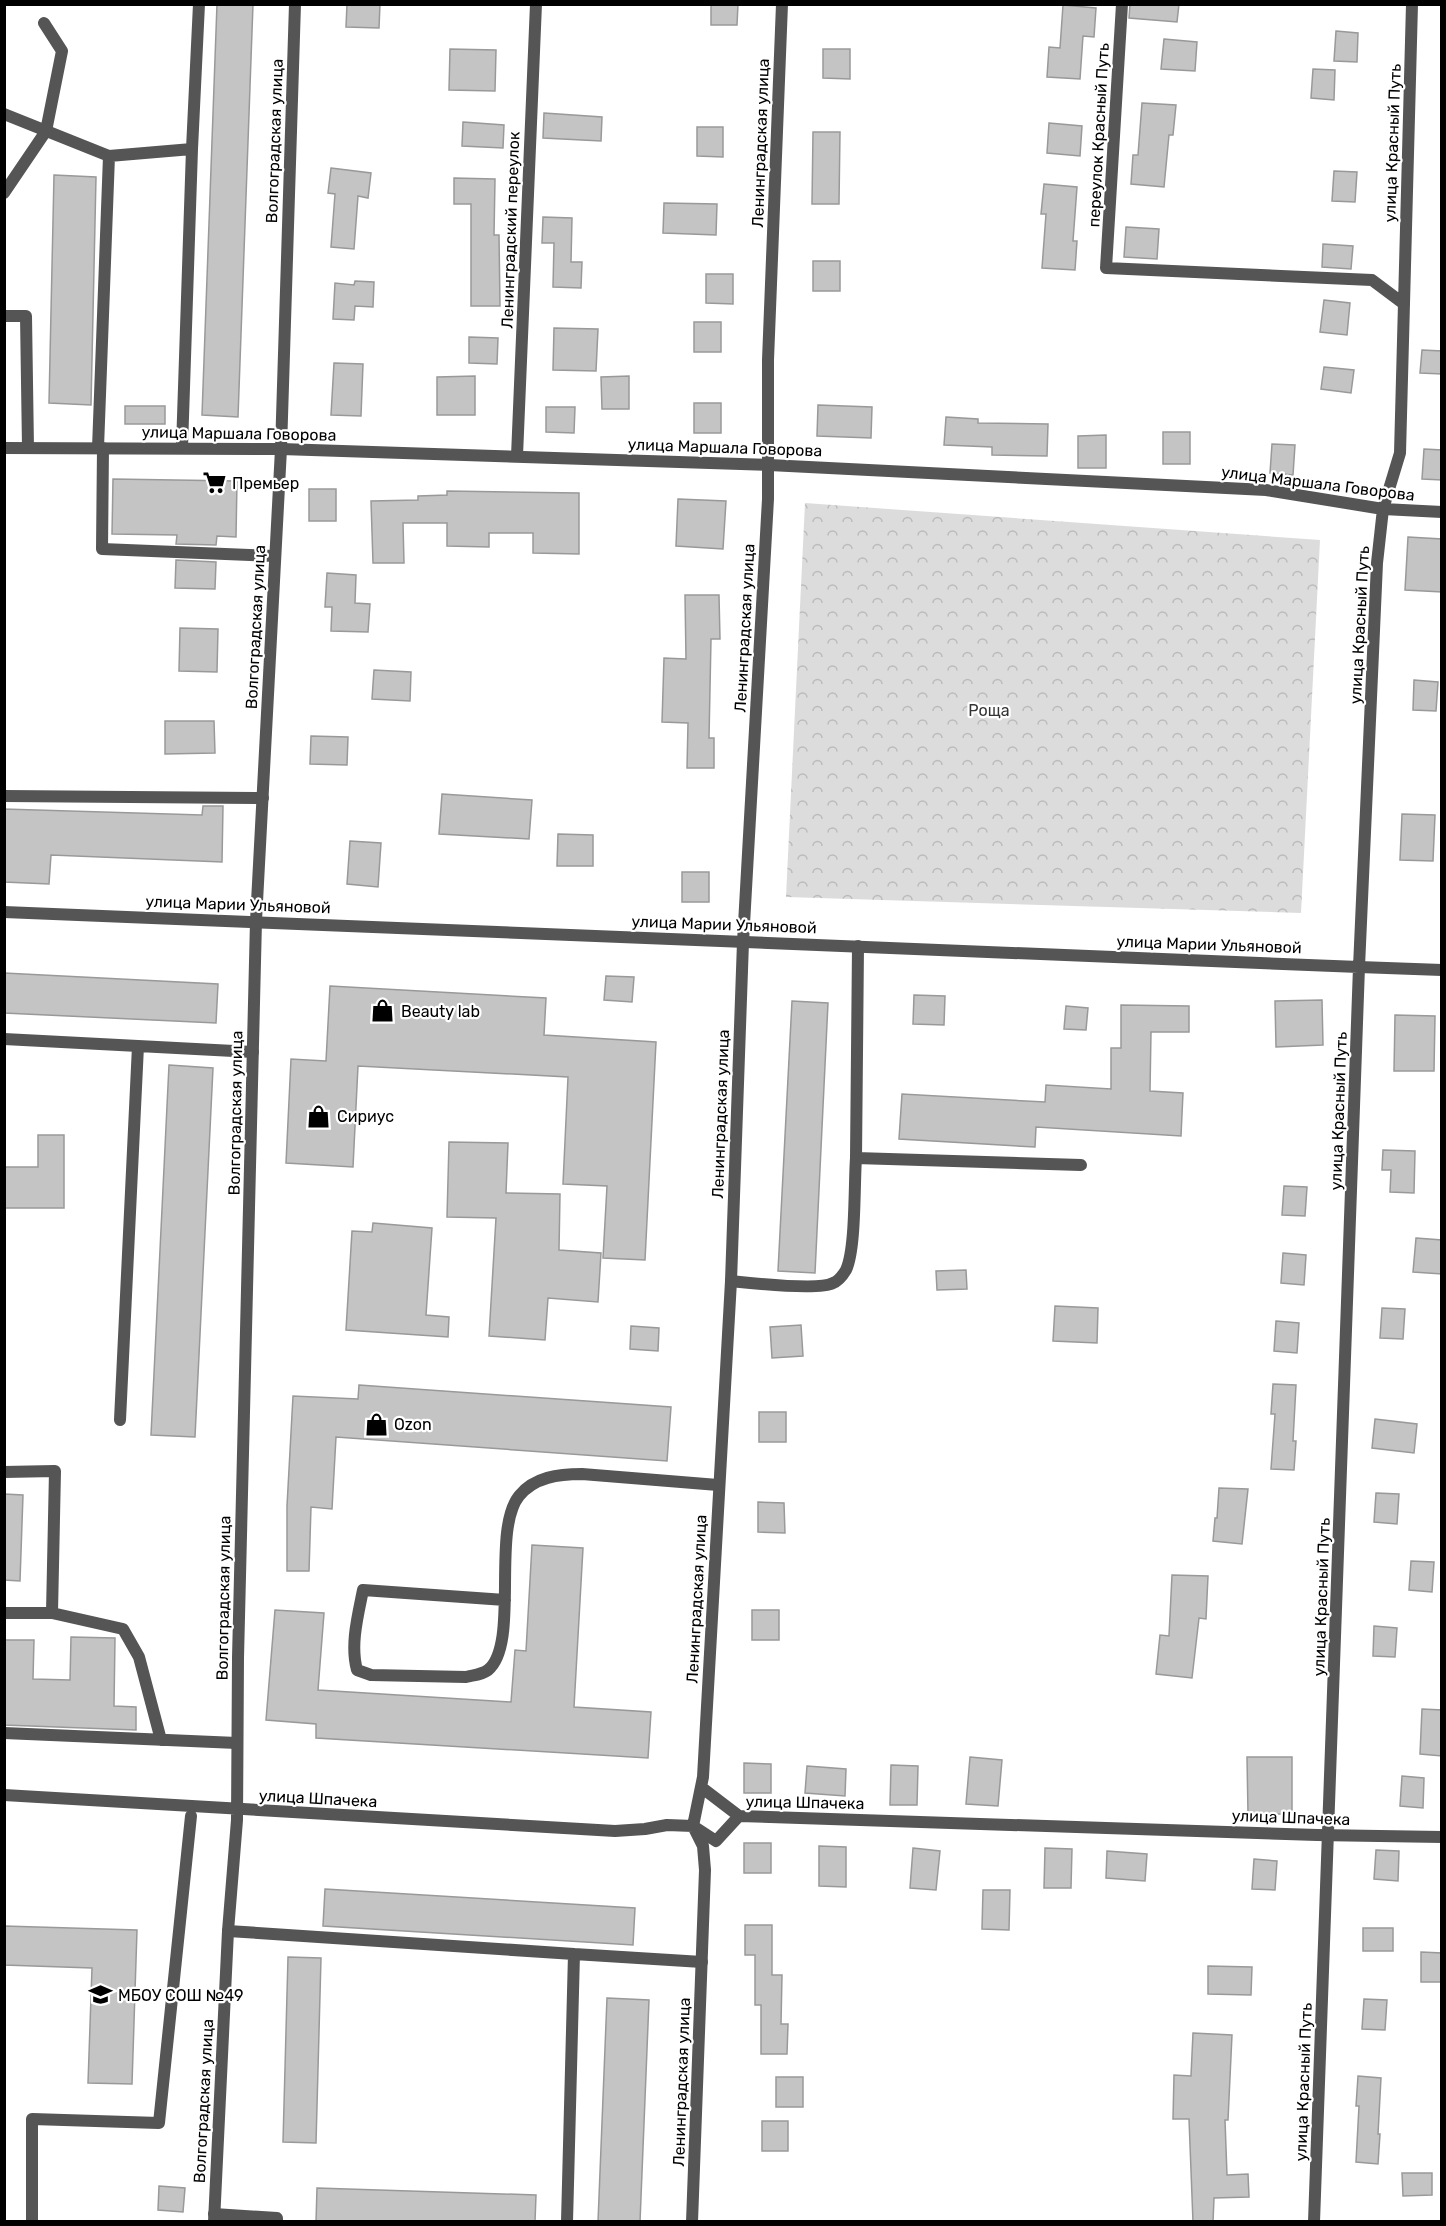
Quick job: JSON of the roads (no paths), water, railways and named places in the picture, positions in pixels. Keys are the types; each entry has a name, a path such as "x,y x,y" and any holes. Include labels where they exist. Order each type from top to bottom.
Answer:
{"street":[{"path":"182,447 199,4"},
{"name":"Волгоградская улица","path":"214,2218 228,1931 237,1810 256,921 281,449 295,4"},
{"name":"Ленинградский переулок","path":"517,456 536,4"},
{"name":"Ленинградская улица","path":"692,2222 705,1870 703,1846 693,1826 703,1777 731,1281 743,942 768,511 768,360 782,4"},
{"name":"переулок Красный Путь","path":"1122,4 1106,268 1372,280 1404,304"},
{"name":"улица Красный Путь","path":"1314,2222 1359,966 1377,563 1383,509 1400,453 1412,4"},
{"path":"4,193 46,131 62,51 44,23"},
{"path":"4,114 109,156 192,149"},
{"path":"109,156 101,448 102,549 275,555"},
{"path":"4,316 26,316 28,448"},
{"name":"улица Маршала Говорова","path":"4,448 281,449 769,465 1266,490 1383,509 1442,512"},
{"path":"4,796 263,798"},
{"name":"улица Марии Ульяновой","path":"4,912 1442,970"},
{"path":"731,1281 795,1286 832,1284 840,1278 846,1268 851,1245 856,1158 858,946"},
{"path":"4,1040 253,1052"},
{"path":"120,1420 138,1046"},
{"path":"856,1158 1081,1165"},
{"path":"4,1472 56,1471 52,1612"},
{"path":"505,1600 363,1590 355,1640 354,1660 357,1670 371,1675 466,1677 480,1675 490,1668 501,1644 505,1600 507,1551 511,1511 519,1496 541,1480 562,1474 582,1474 718,1485"},
{"path":"4,1613 52,1612 123,1629 138,1657 161,1740"},
{"path":"4,1733 237,1743"},
{"path":"701,1787 739,1816"},
{"name":"улица Шпачека","path":"4,1795 615,1831 645,1829 667,1824 693,1826 716,1841 739,1816 1442,1837"},
{"path":"32,2222 32,2119 159,2123 191,1816"},
{"path":"228,1931 702,1962"},
{"path":"567,2222 574,1954"},
{"path":"214,2218 277,2218 277,2222"}],"place":[{"name":"Премьер","path":"214,483"},
{"name":"Beauty lab","path":"383,1011"},
{"name":"Сириус","path":"319,1116"},
{"name":"Ozon","path":"376,1424"},
{"name":"МБОУ СОШ №49","path":"100,1995"}],"park label":[{"name":"Роща","path":"989,710"}]}
